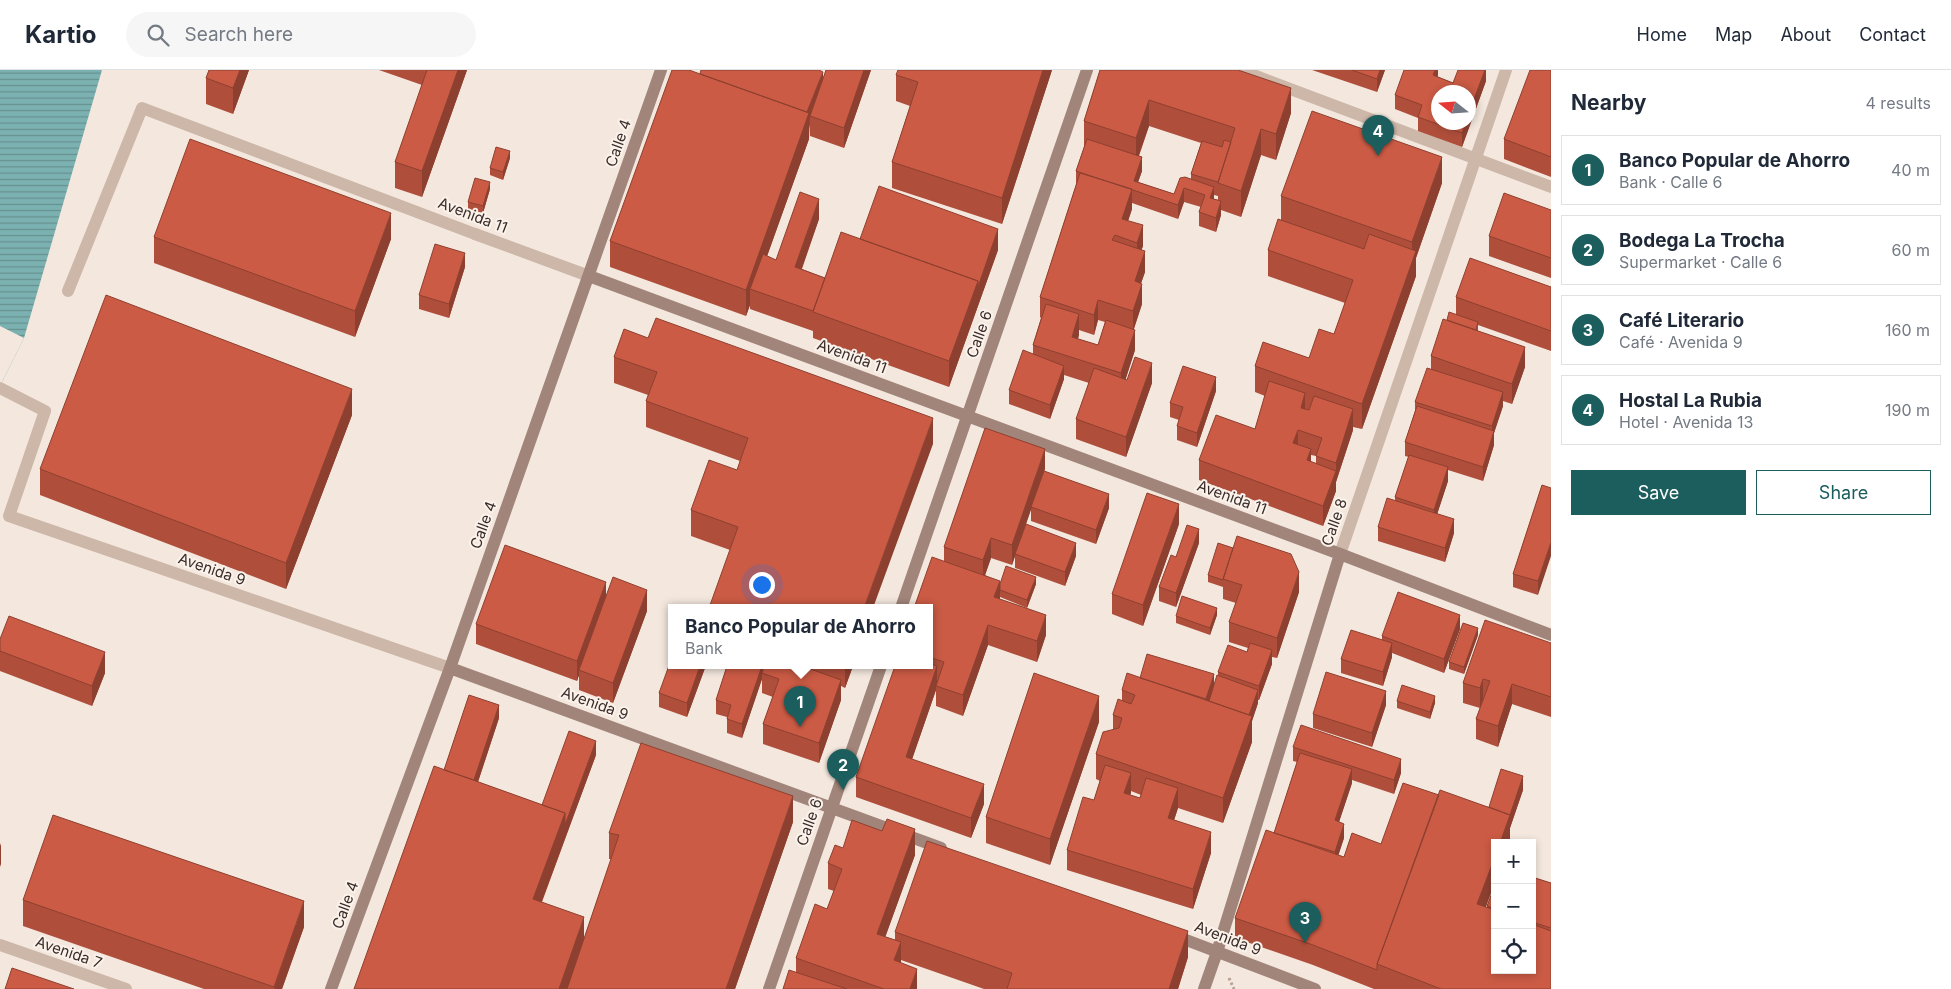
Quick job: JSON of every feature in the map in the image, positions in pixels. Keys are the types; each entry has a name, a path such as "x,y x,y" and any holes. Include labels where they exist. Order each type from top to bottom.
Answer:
{"street":[{"name":"Calle 4","path":"331,989 450,668 661,70"},
{"name":"Calle 6","path":"902,604 1087,70"},
{"path":"1240,70 1551,187"},
{"name":"Calle 8","path":"1204,989 1340,554 1506,70"},
{"name":"Avenida 11","path":"68,291 142,108 475,234 1340,554 1551,635"},
{"name":"Avenida 9","path":"0,388 44,411 9,516 450,668 951,852"},
{"name":"Calle 6","path":"769,989 880,669"},
{"name":"Avenida 9","path":"1162,931 1316,989"},
{"name":"Avenida 7","path":"0,945 126,989"}],"water":[{"path":"0,70 102,70 24,338 0,386"}],"pier":[{"path":"0,326 24,338 0,386"}],"building":[{"path":"209,70 240,70 233,88 206,78"},
{"path":"427,70 458,70 422,171 395,162"},
{"path":"672,70 689,70 809,113 746,290 610,241"},
{"path":"701,70 819,70 823,72 807,112 700,74"},
{"path":"826,70 864,70 844,128 810,116"},
{"path":"898,70 1043,70 1002,198 892,162 918,82 896,75"},
{"path":"1100,70 1238,70 1291,88 1276,134 1261,129 1241,191 1218,183 1235,128 1149,100 1136,138 1084,121"},
{"path":"1352,70 1380,70 1377,79"},
{"path":"1404,70 1435,70 1433,75 1453,83 1458,70 1485,70 1476,94 1476,85 1431,85 1431,122 1418,117 1422,105 1395,95"},
{"path":"1530,70 1551,70 1551,157 1504,139"},
{"path":"1312,111 1442,157 1412,242 1281,196"},
{"path":"190,139 391,213 355,311 154,237"},
{"path":"1087,139 1142,157 1134,181 1174,194 1180,178 1185,177 1214,187 1210,198 1221,201 1216,218 1199,212 1205,195 1184,188 1178,205 1076,171"},
{"path":"1224,140 1231,142 1218,182 1191,174 1202,141 1222,147"},
{"path":"496,147 510,151 503,172 490,168"},
{"path":"1080,173 1132,189 1122,219 1143,225 1137,243 1115,235 1112,240 1145,251 1135,281 1142,284 1133,311 1098,300 1094,315 1040,297"},
{"path":"475,178 490,182 483,206 468,202"},
{"path":"879,186 998,229 978,287 978,281 860,239"},
{"path":"800,192 819,199 795,267 825,278 813,311 750,289 763,254 776,260"},
{"path":"1504,193 1551,210 1551,258 1489,236"},
{"path":"1278,219 1364,249 1369,234 1416,251 1362,404 1255,366 1263,342 1309,358 1319,329 1334,334 1353,280 1268,250"},
{"path":"841,232 978,281 949,361 813,312"},
{"path":"435,244 465,253 449,304 419,295"},
{"path":"1470,258 1551,287 1551,331 1456,297"},
{"path":"106,295 352,389 286,563 40,469"},
{"path":"1046,304 1079,314 1072,337 1098,345 1106,320 1135,330 1121,373 1033,345"},
{"path":"1449,312 1478,322 1476,330 1447,320"},
{"path":"656,318 933,418 865,604 710,604 738,527 691,510 709,460 737,470 748,438 646,401 657,372 614,357 624,329 648,338"},
{"path":"1443,319 1525,347 1512,384 1431,356"},
{"path":"1023,350 1064,366 1050,405 1009,390"},
{"path":"1135,357 1152,363 1126,437 1076,419 1094,368 1127,380"},
{"path":"1183,366 1216,377 1197,433 1177,426 1183,407 1170,403"},
{"path":"1427,368 1503,392 1492,426 1415,402"},
{"path":"1269,381 1305,393 1301,408 1309,410 1314,396 1353,409 1336,463 1316,456 1322,438 1298,430 1293,443 1311,449 1307,460 1336,471 1323,506 1199,460 1216,415 1255,429"},
{"path":"1417,406 1494,431 1483,467 1405,442"},
{"path":"985,428 1045,449 1012,545 991,538 983,560 944,547"},
{"path":"1409,455 1448,467 1434,510 1395,497"},
{"path":"1044,471 1109,494 1096,530 1031,507"},
{"path":"1542,485 1551,488 1551,542 1538,581 1513,574"},
{"path":"1147,493 1179,504 1143,605 1112,594"},
{"path":"1387,498 1454,519 1445,548 1378,527"},
{"path":"1026,524 1076,543 1065,572 1015,554"},
{"path":"1187,525 1199,529 1176,593 1159,587 1171,555 1176,557"},
{"path":"1237,536 1291,554 1299,572 1277,638 1229,622 1242,585 1223,579"},
{"path":"1218,543 1233,548 1223,580 1208,575"},
{"path":"505,545 606,582 577,661 476,624"},
{"path":"932,557 1000,581 994,597 1046,615 1037,641 988,625 963,695 936,686 944,662 933,658 933,604 915,604"},
{"path":"1006,566 1036,577 1027,600 1000,590"},
{"path":"613,577 647,590 613,683 579,670"},
{"path":"1398,592 1460,615 1444,659 1382,636"},
{"path":"1182,596 1217,608 1210,628 1176,616"},
{"path":"9,616 105,652 92,686 0,651 0,639"},
{"path":"1485,620 1551,643 1551,697 1512,684 1498,726 1476,719 1490,681 1483,679 1480,688 1463,683"},
{"path":"1463,623 1478,628 1464,667 1449,662"},
{"path":"1351,630 1392,643 1383,672 1341,659"},
{"path":"1250,643 1272,650 1259,686 1218,672 1228,645 1247,652"},
{"path":"1147,654 1214,674 1206,699 1140,678"},
{"path":"933,664 937,666 906,757 984,784 971,818 856,777 894,669 933,669"},
{"path":"668,668 699,669 687,703 659,693"},
{"path":"726,669 761,669 742,724 727,719 731,705 716,700"},
{"path":"763,669 810,669 841,680 819,743 763,724 779,679 762,673"},
{"path":"1326,672 1386,691 1372,733 1313,714"},
{"path":"1034,673 1099,696 1050,839 986,817"},
{"path":"1127,673 1252,716 1223,798 1096,754 1103,732 1119,728 1122,718 1113,715 1118,699 1131,704 1135,695 1122,690"},
{"path":"1217,675 1258,690 1249,715 1209,701"},
{"path":"1402,685 1435,696 1430,712 1397,701"},
{"path":"469,695 499,705 474,780 444,770"},
{"path":"1301,725 1401,759 1394,780 1293,747"},
{"path":"569,731 596,741 565,825 565,813 542,805"},
{"path":"641,743 793,796 726,989 567,989 619,835 609,833"},
{"path":"1300,753 1352,769 1335,820 1344,824 1335,852 1274,833"},
{"path":"1105,765 1131,773 1124,793 1140,798 1146,778 1178,788 1168,818 1211,832 1193,889 1067,850 1083,797 1094,800"},
{"path":"434,766 565,813 533,899 584,917 559,989 354,989"},
{"path":"1501,769 1523,776 1510,815 1489,807"},
{"path":"1403,783 1439,795 1377,964 1377,970 1235,918 1266,830 1344,857 1352,833 1381,844"},
{"path":"1440,790 1510,815 1501,839 1491,839 1491,867 1477,904 1491,909 1491,974 1536,974 1536,925 1551,931 1551,989 1441,989 1377,964"},
{"path":"53,815 304,901 274,987 23,900"},
{"path":"887,819 915,829 877,934 901,942 894,960 917,969 910,989 884,989 796,958 815,904 827,909 842,869 828,863 835,845 843,848 852,820 882,831"},
{"path":"927,841 1188,931 1169,989 1007,989 1012,973 895,932"},
{"path":"1536,878 1551,883 1551,928 1536,923"},
{"path":"1491,896 1491,908 1487,906"},
{"path":"12,968 74,989 5,989"},
{"path":"789,970 847,989 783,989"}],"place":[{"name":"Hostal La Rubia","path":"1378,156"},
{"name":"Banco Popular de Ahorro","path":"800,727"},
{"name":"Bodega La Trocha","path":"843,790"},
{"name":"Café Literario","path":"1305,943"}]}
